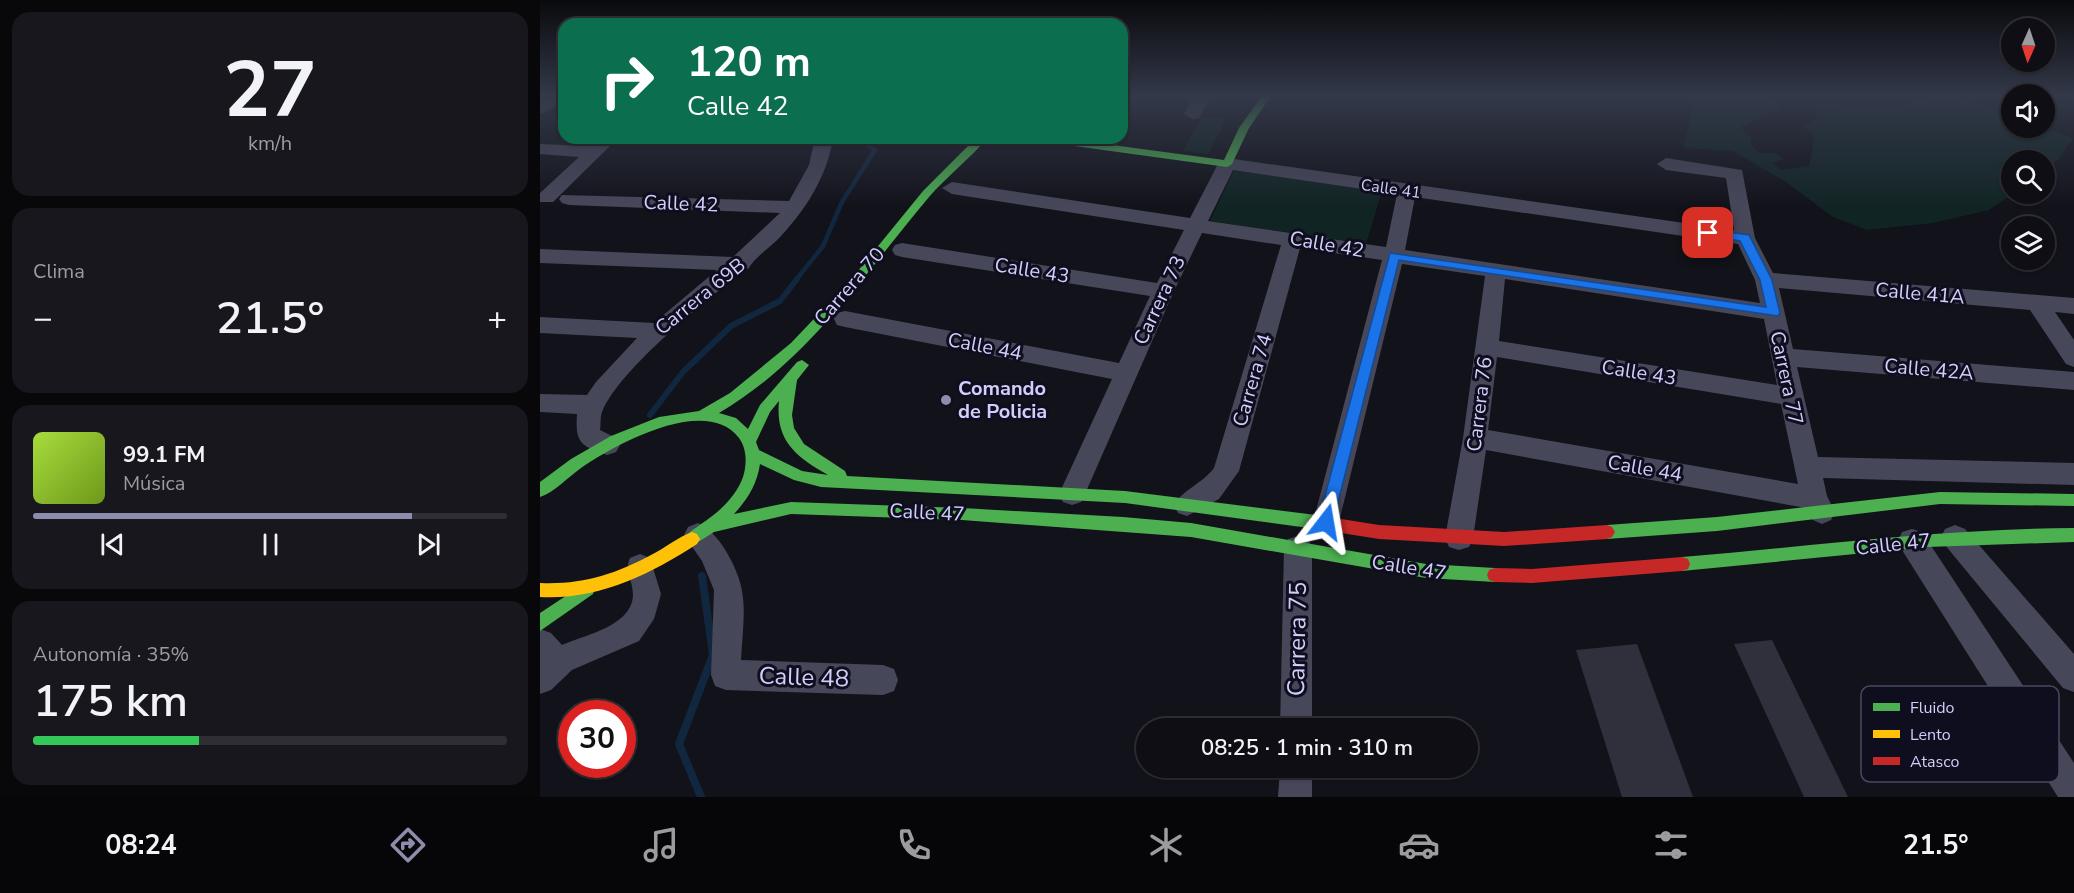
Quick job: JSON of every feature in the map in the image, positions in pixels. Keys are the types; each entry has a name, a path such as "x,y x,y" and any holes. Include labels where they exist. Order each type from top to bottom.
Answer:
{"main road":[{"name":"Carrera 73","path":"1231,155 1243,133"},
{"name":"Carrera 70","path":"702,416 729,403 781,360 825,315 939,180 976,144"},
{"path":"948,192 990,144"},
{"name":"Calle 41","path":"1100,144 1196,160 1231,155"},
{"path":"1196,160 1231,155"},
{"name":"Carrera 70","path":"705,530 734,504 751,475 751,446 758,419 814,352"},
{"path":"792,376 783,401 782,423 790,441 803,454 852,482"},
{"path":"548,466 599,449 644,429 702,416"},
{"name":"Calle 47","path":"702,416 728,420 740,426 751,446 799,476 821,481 1072,494 1326,522 1379,532 1459,538 1504,539 1717,524 1818,505 1940,498 2040,497 2074,500"},
{"path":"540,491 567,469 599,449"},
{"name":"Calle 47","path":"705,530 772,510 839,509 962,514 1191,530 1426,572 1532,576 1772,557 1955,537 2004,534 2074,535"},
{"path":"540,590 563,592 591,587 640,567 705,530"},
{"path":"540,623 591,587"}],"street":[{"path":"546,198 602,144"},
{"name":"Carrera 69B","path":"599,449 588,433 587,420 593,405 631,355 656,331 741,264 774,232 812,182 822,155 823,144"},
{"path":"540,149 592,152"},
{"name":"Calle 41","path":"1231,155 1407,190 1745,238"},
{"name":"Carrera 73","path":"1072,494 1163,291 1231,155"},
{"name":"Carrera 77","path":"1666,164 1735,174 1745,238 1766,280 1807,467 1818,505"},
{"path":"1326,522 1394,256 1407,190"},
{"name":"Calle 42","path":"948,192 1196,223 1394,256 1773,313"},
{"name":"Calle 42","path":"569,199 794,207"},
{"name":"Carrera 74","path":"1187,505 1207,495 1218,485 1227,471 1293,238"},
{"name":"Calle 43","path":"902,249 1163,291"},
{"path":"540,256 741,264"},
{"name":"Carrera 76","path":"1459,538 1475,438 1496,270"},
{"name":"Calle 41A","path":"1766,280 2074,306"},
{"path":"2037,303 2074,358"},
{"name":"Calle 44","path":"845,318 1125,373"},
{"path":"540,325 656,331"},
{"name":"Calle 43","path":"1486,347 1791,396"},
{"name":"Calle 42A","path":"1783,357 2074,381"},
{"path":"540,403 593,405"},
{"name":"Calle 44","path":"1475,438 1818,505"},
{"path":"1807,467 1887,470 1967,468 2074,474"},
{"name":"Calle 48","path":"705,530 728,590 726,675 883,680"},
{"path":"1955,537 2074,677"},
{"path":"1912,541 2006,686"},
{"name":"Carrera 75","path":"1296,718 1299,548"},
{"path":"547,661 629,631 644,609 647,594 640,567"},
{"path":"2059,769 2074,792"},
{"path":"1295,797 1296,778"}],"green space":[{"path":"1193,133 1219,133 1208,154 1183,151"},
{"path":"1687,133 1747,133 1751,137 1751,145 1759,153 1776,153 1784,159 1772,163 1782,170 1809,166 1815,136 1812,133 2001,133 2001,138 2055,138 2055,133 2061,133 2073,138 2055,162 2055,150 2001,150 2001,202 1989,210 1933,223 1867,230 1833,217 1786,182 1733,151 1683,148"},
{"path":"1234,170 1382,191 1366,244 1210,221"}],"building":[{"path":"1772,640 1848,797 1804,797 1734,644"},
{"path":"1637,644 1693,797 1622,797 1576,650"}],"waterway":[{"path":"796,280 823,246 842,202 875,150 866,144"},
{"path":"650,415 683,372 731,326 780,301 797,279"},
{"path":"701,797 679,744 713,655 702,576"}],"traffic: fast":[{"path":"1082,144 1227,164 1242,133"},
{"path":"702,416 735,397 796,346 852,286 927,193 976,144"},
{"path":"750,440 765,409 802,365"},
{"path":"791,380 785,415 792,439 810,457 840,475"},
{"path":"540,491 595,451 637,430 682,418 704,416 731,422 741,429 748,439 752,450 751,475 740,497 728,511 692,539"},
{"path":"752,453 799,476 821,481 1125,497 1316,522"},
{"path":"1607,532 1717,524 1940,498 2074,500"},
{"path":"712,526 791,508 962,514 1123,524 1191,530 1426,571 1495,575"},
{"path":"1682,564 1976,537 2074,535"},
{"path":"540,623 587,589"}],"traffic: slow":[{"path":"540,590 580,589 620,578 658,560 692,539"}],"traffic: jam":[{"path":"1316,522 1379,532 1504,539 1607,532"},
{"path":"1495,575 1532,576 1682,564"}],"place":[{"name":"Comando de Policia","path":"946,400"}],"route":[{"path":"1326,522 1394,256 1773,313 1766,280 1745,238 1708,233"}]}
